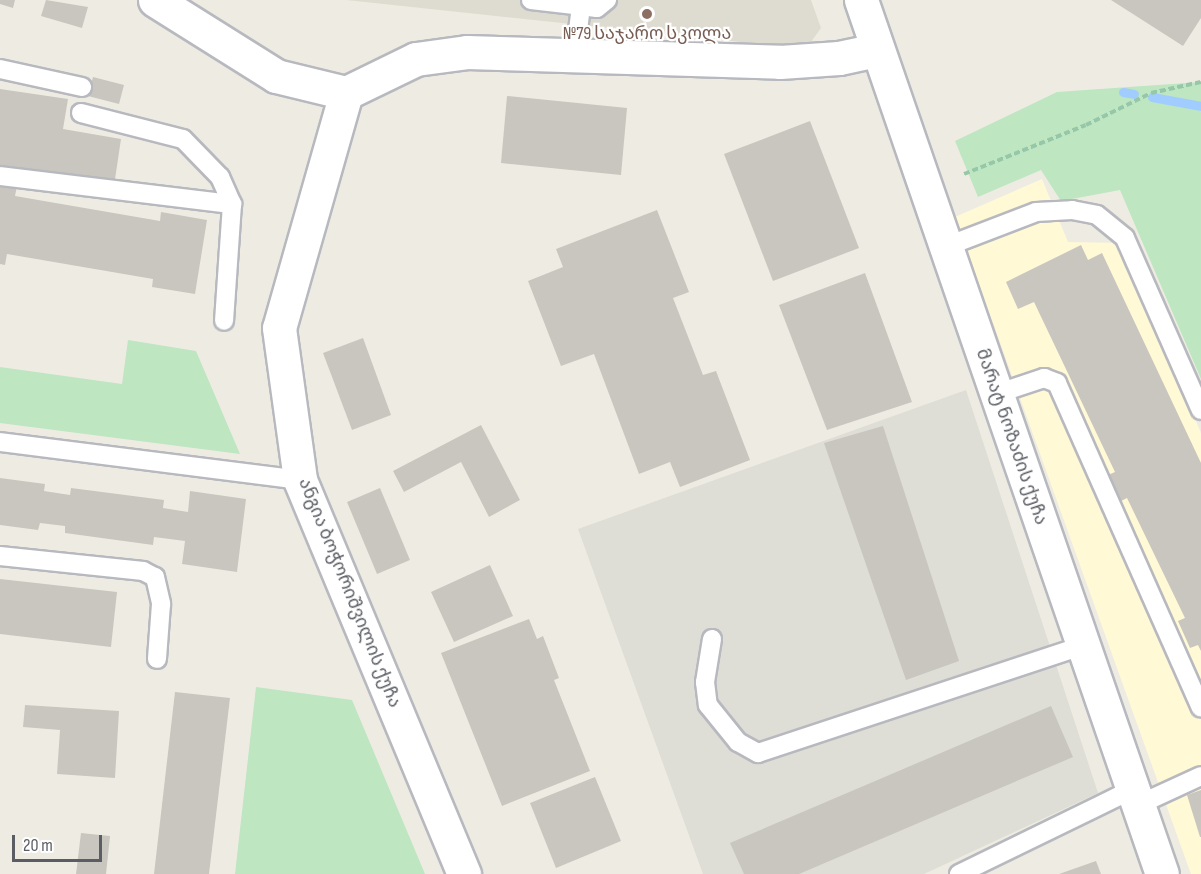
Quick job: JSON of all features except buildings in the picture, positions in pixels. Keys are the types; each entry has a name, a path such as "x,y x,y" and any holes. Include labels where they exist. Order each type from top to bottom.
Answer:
{"street":[{"path":"155,0 276,76 346,93 417,59 466,52 780,62 839,58 877,50"},
{"name":"მარატ ნოზაძის ქუჩა","path":"861,0 1162,874"},
{"name":"ანგია ბოჭორიშვილის ქუჩა","path":"346,93 279,328 300,480 464,874"}],"lane":[{"path":"531,0 597,8 607,0"},
{"path":"575,55 581,6"},
{"path":"0,69 82,87"},
{"path":"81,113 183,139 220,177 232,204 224,321"},
{"path":"0,176 232,204"},
{"path":"945,247 1036,212 1072,210 1097,215 1125,238 1201,410"},
{"path":"996,394 1044,378 1057,384 1201,708"},
{"path":"0,442 300,480"},
{"path":"0,556 143,571 155,577 160,604 157,659"},
{"path":"712,639 705,682 708,705 738,742 758,753 1082,646"},
{"path":"959,874 1135,797 1201,776"}],"path":[{"path":"964,174 1086,125 1151,93 1201,82"}],"shaded area":[{"name":"№79 საჯარო სკოლა","path":"346,0 811,0 821,28 806,49"},
{"path":"1042,179 1068,242 1120,243 1201,433 1201,874 1191,874 955,217"},
{"path":"966,390 1098,793 924,874 703,874 578,529"}],"green space":[{"path":"1201,82 1201,379 1120,190 1061,201 1041,170 978,197 955,141 1057,92"},
{"path":"128,340 196,351 240,454 0,423 0,367 122,384"},
{"path":"256,687 352,700 425,874 235,874"}],"waterway":[{"path":"1123,92 1134,94"},
{"path":"1152,97 1201,106"}],"place":[{"name":"№79 საჯარო სკოლა","path":"647,14"}]}
